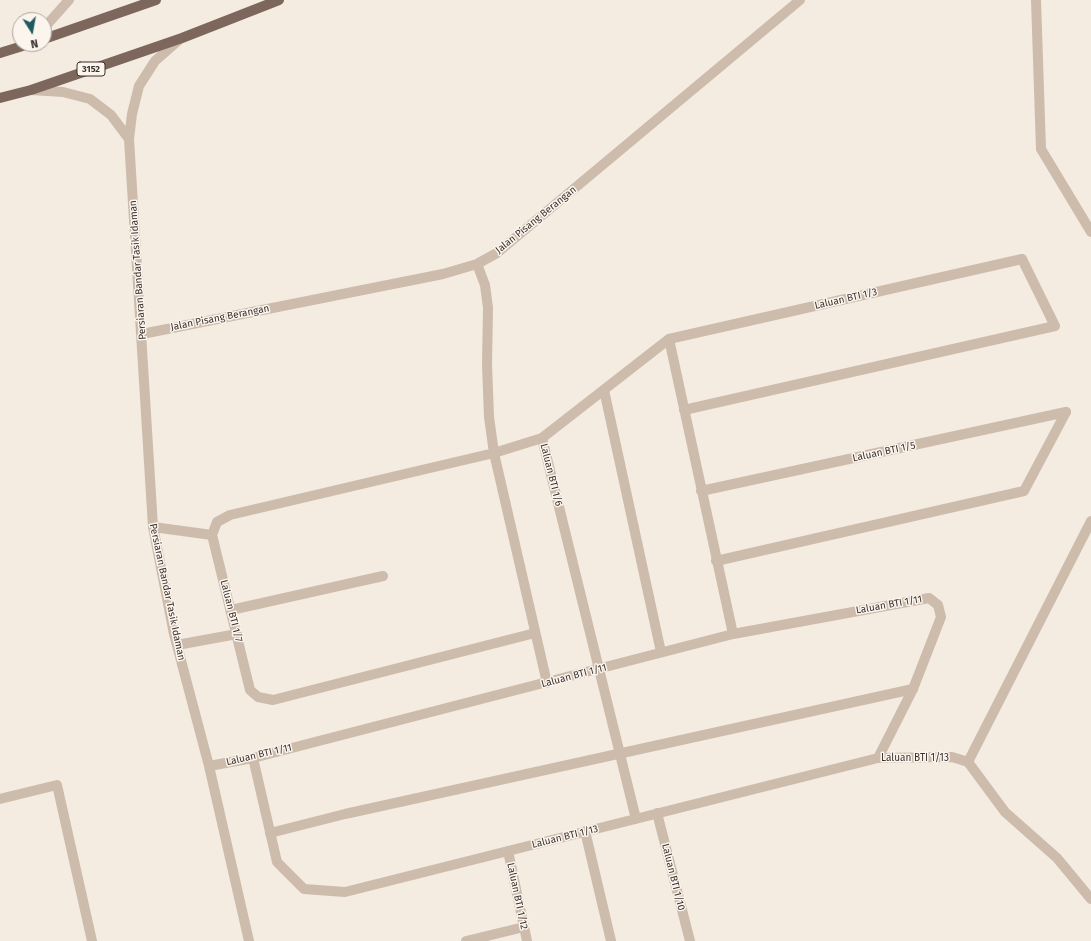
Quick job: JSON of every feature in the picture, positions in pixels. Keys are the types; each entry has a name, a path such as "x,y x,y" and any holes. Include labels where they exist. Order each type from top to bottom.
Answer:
{"main road":[{"path":"52,36 156,0"},
{"name":"3152","path":"0,98 31,90 182,38 279,0"},
{"path":"0,53 12,49"}],"street":[{"path":"52,19 69,0"},
{"name":"Jalan Pisang Berangan","path":"142,334 443,274 478,264 497,253 800,0"},
{"path":"1036,0 1041,149 1091,232"},
{"name":"Persiaran Bandar Tasik Idaman","path":"182,38 155,61 139,86 132,114 129,139 153,527 177,645 208,766 249,941"},
{"path":"31,90 63,92 90,99 111,115 129,139"},
{"name":"Laluan BTI 1/3","path":"669,338 1022,259 1055,326 684,410"},
{"path":"478,264 485,284 488,308 487,364 489,417 494,453 547,683"},
{"path":"669,338 733,634"},
{"name":"Laluan BTI 1/6","path":"636,818 542,438 669,338"},
{"path":"604,390 662,652"},
{"name":"Laluan BTI 1/5","path":"701,491 1066,412 1024,491 716,561"},
{"path":"153,527 212,535 217,522 230,515 494,453 542,438"},
{"path":"1091,521 968,762 1005,812 1057,858 1091,900"},
{"name":"Laluan BTI 1/7","path":"212,535 250,690 258,697 272,700 535,633"},
{"path":"231,610 383,576"},
{"name":"Laluan BTI 1/11","path":"208,766 253,758 733,634 929,598 938,605 941,617 913,688"},
{"path":"177,645 237,634"},
{"path":"270,833 345,814 913,688"},
{"path":"878,758 913,688"},
{"name":"Laluan BTI 1/13","path":"253,758 277,862 304,889 345,892 878,758 952,757 968,762"},
{"path":"0,799 57,785 92,941"},
{"name":"Laluan BTI 1/10","path":"657,814 690,941"},
{"path":"585,832 611,941"},
{"name":"Laluan BTI 1/12","path":"508,851 527,941"},
{"path":"466,941 524,928"}]}
